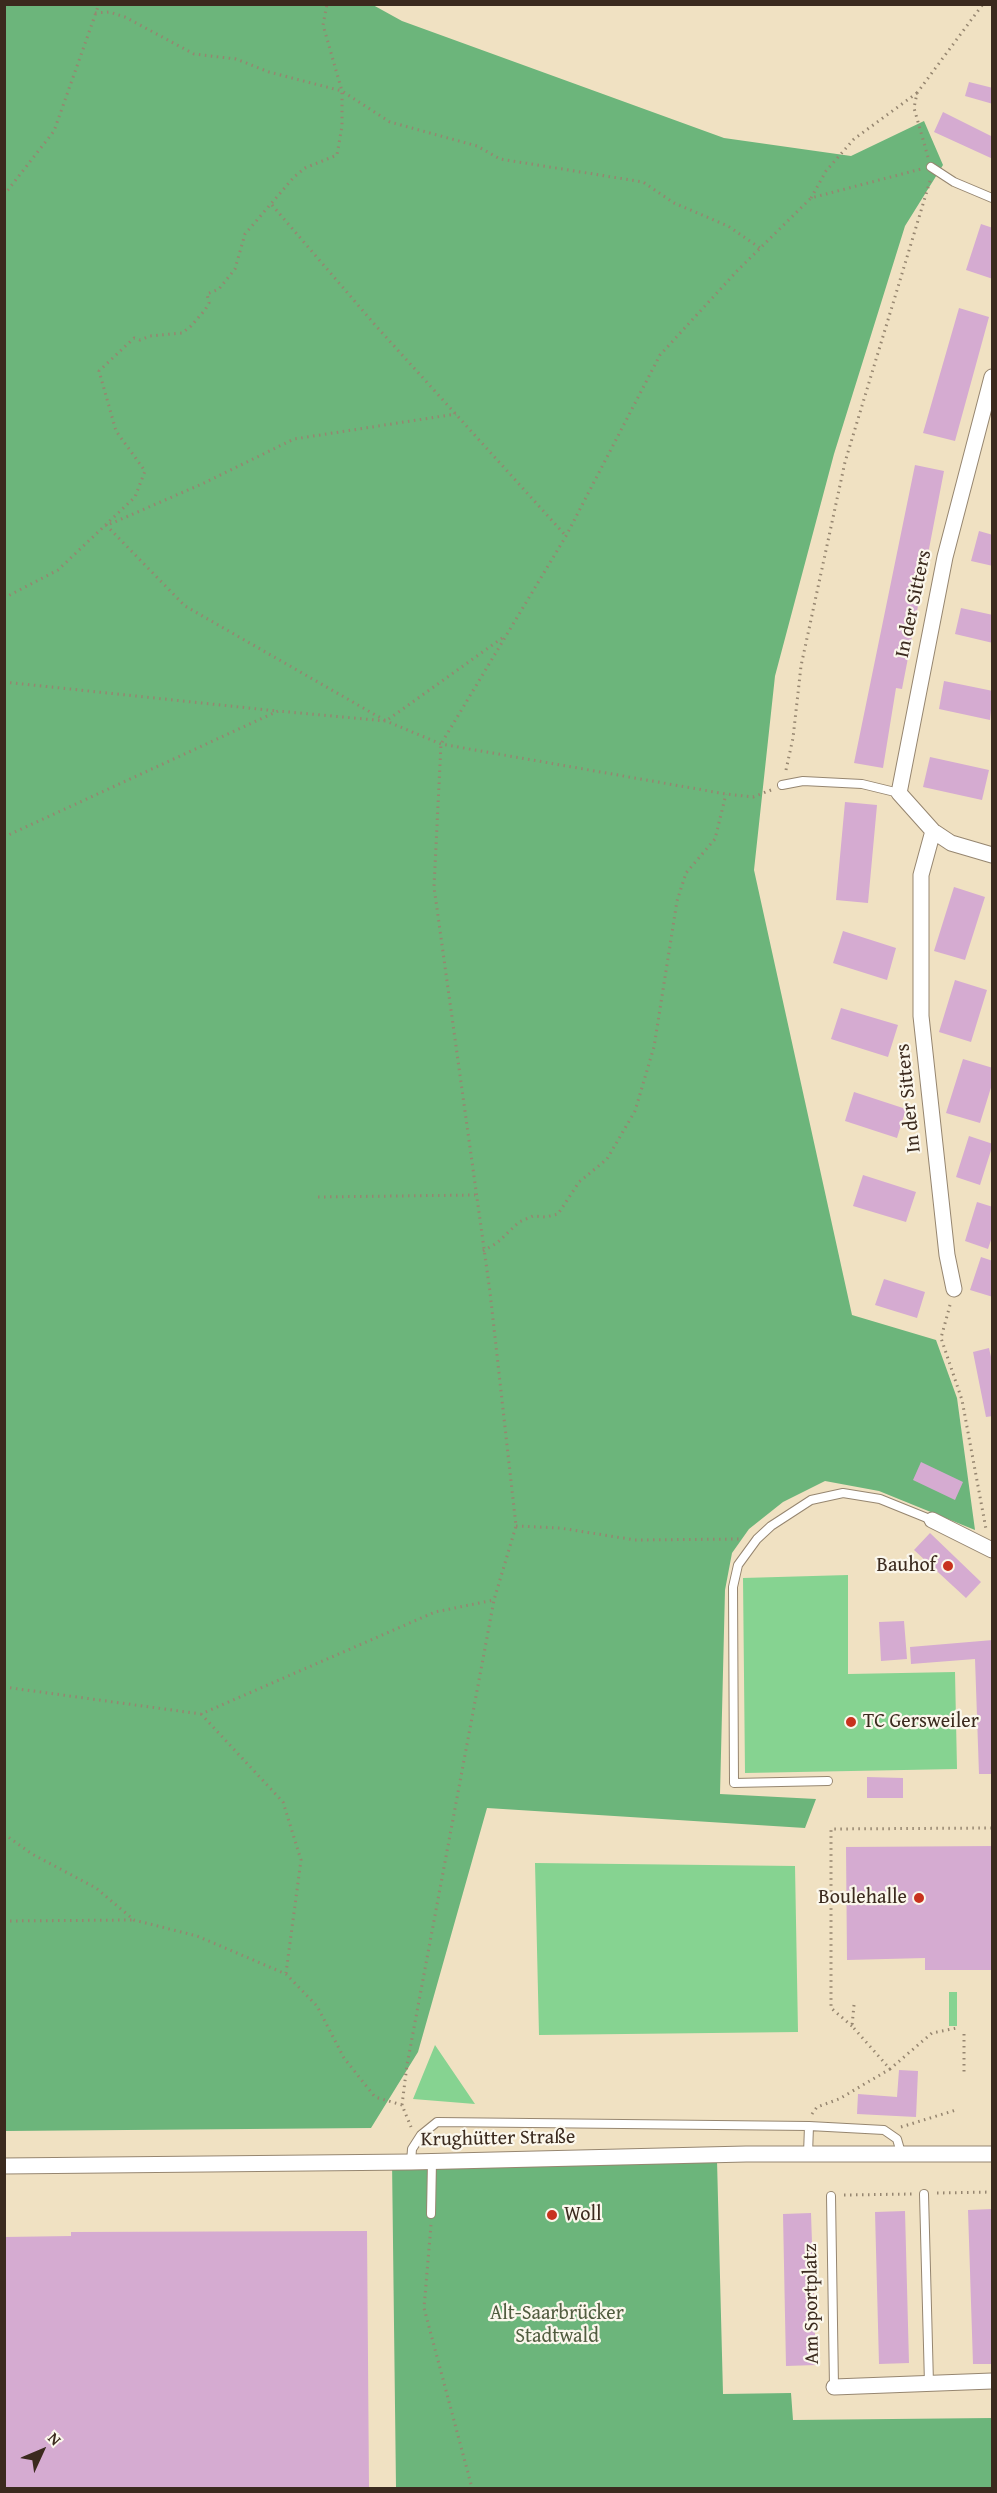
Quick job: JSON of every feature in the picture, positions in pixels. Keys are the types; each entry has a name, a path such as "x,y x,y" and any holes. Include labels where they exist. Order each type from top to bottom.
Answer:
{"street":[{"name":"In der Sitters","path":"899,793 945,557 993,376"},
{"path":"899,793 933,831 951,843 993,855"},
{"name":"In der Sitters","path":"933,831 921,875 921,1016 947,1255 954,1289"},
{"path":"932,1520 991,1549"},
{"name":"Krughütter Straße","path":"4,2166 411,2162 808,2154 993,2154"},
{"name":"Am Sportplatz","path":"834,2387 993,2381"}],"lane":[{"path":"931,167 954,182 993,198"},
{"path":"783,785 803,781 862,784 899,793"},
{"path":"828,1781 734,1783 733,1587 738,1565 757,1539 771,1526 811,1500 843,1493 880,1499 932,1520"},
{"path":"411,2162 412,2149 421,2135 437,2122 846,2126 888,2132 899,2141 901,2153"},
{"path":"808,2154 809,2126"},
{"path":"431,2214 432,2161"},
{"path":"924,2194 930,2384"},
{"name":"Am Sportplatz","path":"831,2196 834,2387"}],"path":[{"path":"4,195 54,130 99,4"},
{"path":"4,598 58,570 135,497 145,471 116,431 99,371 134,338 140,340 150,336 182,333 190,326 209,303 207,294 219,288 235,269 245,234 299,173 337,154 342,126 342,91 323,25 327,4"},
{"path":"421,2135 409,2125 402,2105 407,2065 494,1600 516,1526 490,1292 434,887 441,744 566,536 660,355 760,248 811,198 826,171 854,139 917,93 983,4"},
{"path":"95,14 109,12 125,17 194,54 236,59 269,72 342,91 390,122 477,146 500,159 644,182 674,203 728,226 760,248"},
{"path":"106,525 185,606 386,721 441,744 726,794 753,797 783,785 793,738 801,666 845,462 928,193 931,167 914,108 917,93"},
{"path":"811,198 901,172 931,167"},
{"path":"272,205 566,536"},
{"path":"106,525 214,478 294,439 456,414"},
{"path":"4,682 386,721 507,635"},
{"path":"4,837 278,711"},
{"path":"483,1251 497,1243 519,1222 533,1215 546,1217 558,1214 579,1182 607,1159 635,1112 654,1047 677,901 686,873 715,839 726,794"},
{"path":"318,1197 475,1195"},
{"path":"954,1289 941,1338 962,1400 991,1549"},
{"path":"516,1526 560,1528 635,1540 757,1539"},
{"path":"4,1688 201,1714 435,1612 494,1600"},
{"path":"201,1714 283,1802 301,1860 286,1974"},
{"path":"890,2068 852,2026 831,2008 831,1829 993,1828"},
{"path":"4,1834 32,1854 96,1888 134,1920"},
{"path":"4,1922 134,1920 197,1936 286,1974 316,2006 344,2058 375,2097 402,2105"},
{"path":"852,2026 854,2005"},
{"path":"809,2126 817,2107 839,2099 890,2068 932,2033 957,2028"},
{"path":"964,2034 964,2072"},
{"path":"888,2132 956,2110"},
{"path":"431,2214 424,2308 472,2488"}],"green space":[{"path":"4,5 373,5 402,21 724,138 851,156 924,121 943,165 905,226 834,454 775,676 754,870 852,1315 936,1340 957,1398 975,1530 879,1491 825,1481 783,1502 749,1529 732,1553 725,1590 720,1794 816,1799 805,1828 487,1808 418,2052 371,2128 5,2131"},
{"name":"TC Gersweiler","path":"848,1575 848,1674 955,1672 957,1769 745,1773 743,1578"},
{"path":"535,1863 795,1866 798,2032 539,2035"},
{"path":"949,1992 957,1992 957,2026 949,2026"},
{"path":"435,2045 475,2104 413,2099"},
{"name":"Alt-Saarbrücker Stadtwald","path":"392,2160 717,2160 723,2394 791,2393 793,2420 992,2418 992,2488 396,2488"}],"building":[{"path":"969,82 993,88 993,104 965,96"},
{"path":"943,112 993,137 993,159 934,132"},
{"path":"981,224 993,228 993,279 966,270"},
{"path":"959,308 989,317 955,441 923,433"},
{"path":"915,465 944,471 902,689 896,688 883,768 854,763"},
{"path":"979,531 993,535 993,566 971,561"},
{"path":"961,608 993,615 993,643 955,634"},
{"path":"944,681 993,691 990,720 939,709"},
{"path":"930,757 989,770 982,800 923,787"},
{"path":"845,802 877,805 868,903 836,900"},
{"path":"954,887 985,897 965,960 934,951"},
{"path":"843,931 896,948 887,980 833,963"},
{"path":"955,980 987,990 971,1042 939,1032"},
{"path":"841,1008 898,1025 888,1057 831,1039"},
{"path":"963,1059 993,1068 993,1081 980,1123 946,1113"},
{"path":"854,1092 906,1109 897,1138 845,1121"},
{"path":"969,1136 993,1144 980,1185 956,1177"},
{"path":"863,1175 916,1192 906,1222 853,1206"},
{"path":"977,1202 993,1207 993,1234 988,1249 965,1241"},
{"path":"981,1257 993,1261 993,1297 970,1290"},
{"path":"884,1279 925,1292 917,1318 875,1305"},
{"path":"989,1348 993,1366 993,1416 986,1417 973,1352"},
{"path":"921,1462 963,1482 955,1500 913,1480"},
{"name":"Bauhof","path":"930,1533 981,1582 966,1598 914,1550"},
{"path":"904,1621 907,1659 881,1661 879,1622"},
{"path":"993,1640 993,1774 979,1774 975,1659 911,1664 910,1647"},
{"path":"867,1777 903,1778 903,1798 867,1798"},
{"name":"Boulehalle","path":"993,1846 993,1970 925,1970 925,1958 847,1960 846,1847"},
{"path":"899,2070 918,2071 916,2117 857,2114 858,2094 897,2097"},
{"path":"993,2209 993,2364 973,2364 968,2210"},
{"path":"905,2211 909,2363 879,2364 875,2212"},
{"path":"811,2213 816,2365 786,2366 783,2214"},
{"path":"367,2231 369,2488 4,2488 4,2237 71,2236 71,2232"}],"place":[{"name":"Bauhof","path":"948,1566"},
{"name":"TC Gersweiler","path":"851,1722"},
{"name":"Boulehalle","path":"919,1898"},
{"name":"Woll","path":"552,2215"}]}
